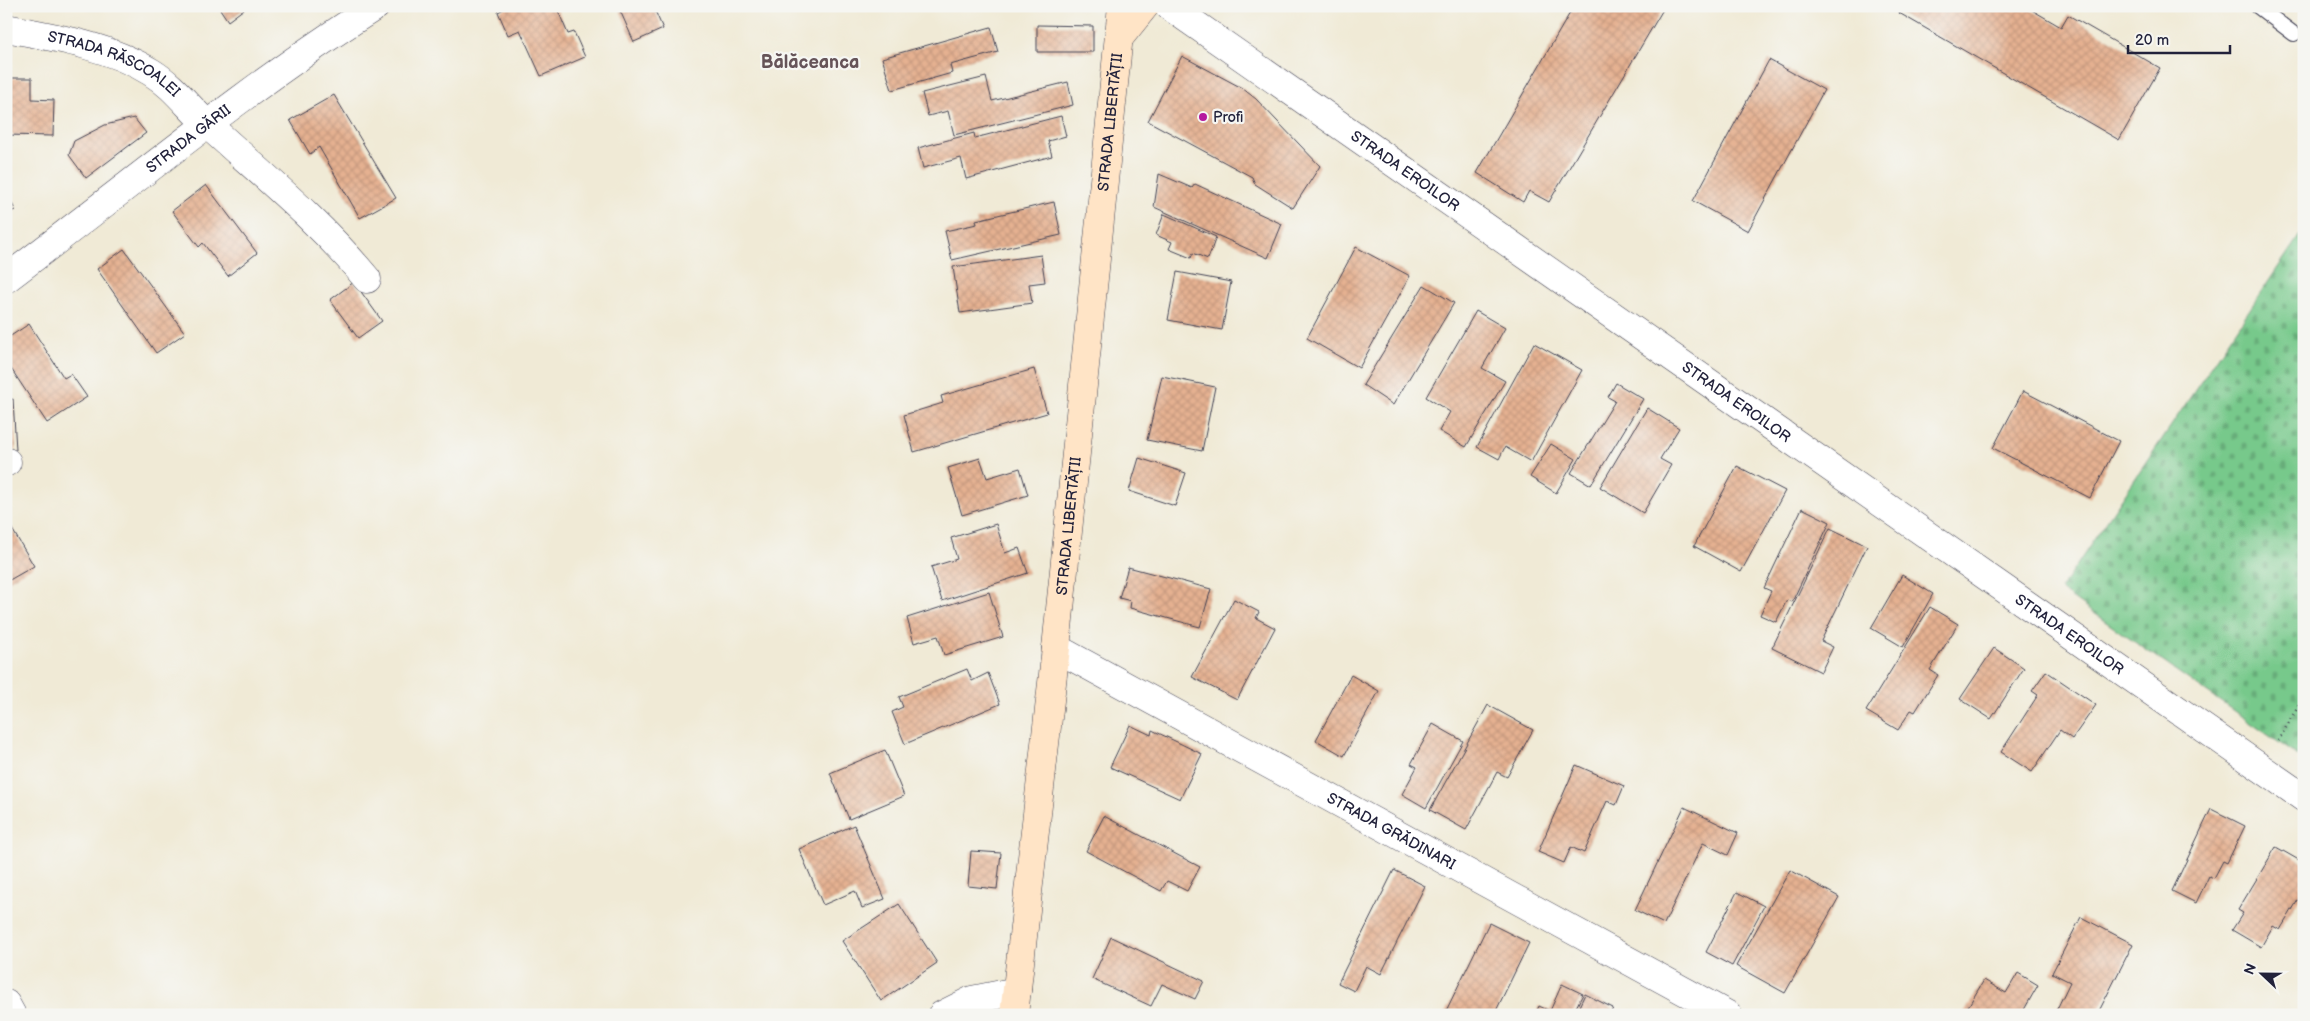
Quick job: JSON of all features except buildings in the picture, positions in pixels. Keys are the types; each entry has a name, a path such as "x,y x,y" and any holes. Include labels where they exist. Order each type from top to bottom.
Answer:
{"main road":[{"name":"STRADA LIBERTĂȚII","path":"1016,1003 1056,648 1122,6"},
{"name":"STRADA LIBERTĂȚII","path":"1120,37 1145,6"}],"street":[{"name":"STRADA GĂRII","path":"6,279 207,125 288,66 376,6"},
{"name":"STRADA EROILOR","path":"1169,6 2304,798"},
{"name":"STRADA RĂSCOALEI","path":"6,28 44,36 117,56 150,72 170,85 207,125 325,230 367,280"},
{"name":"STRADA GRĂDINARI","path":"1056,648 1728,1015"},
{"path":"942,1015 972,1000 1016,1003"},
{"path":"6,1004 12,1015"}],"lane":[{"path":"2257,6 2294,34"}],"path":[{"path":"2262,769 2304,696"}],"green space":[{"path":"2304,229 2304,760 2060,590"}],"place":[{"name":"Profi","path":"1203,117"}],"district":[{"name":"Bălăceanca","path":"810,62"}]}
